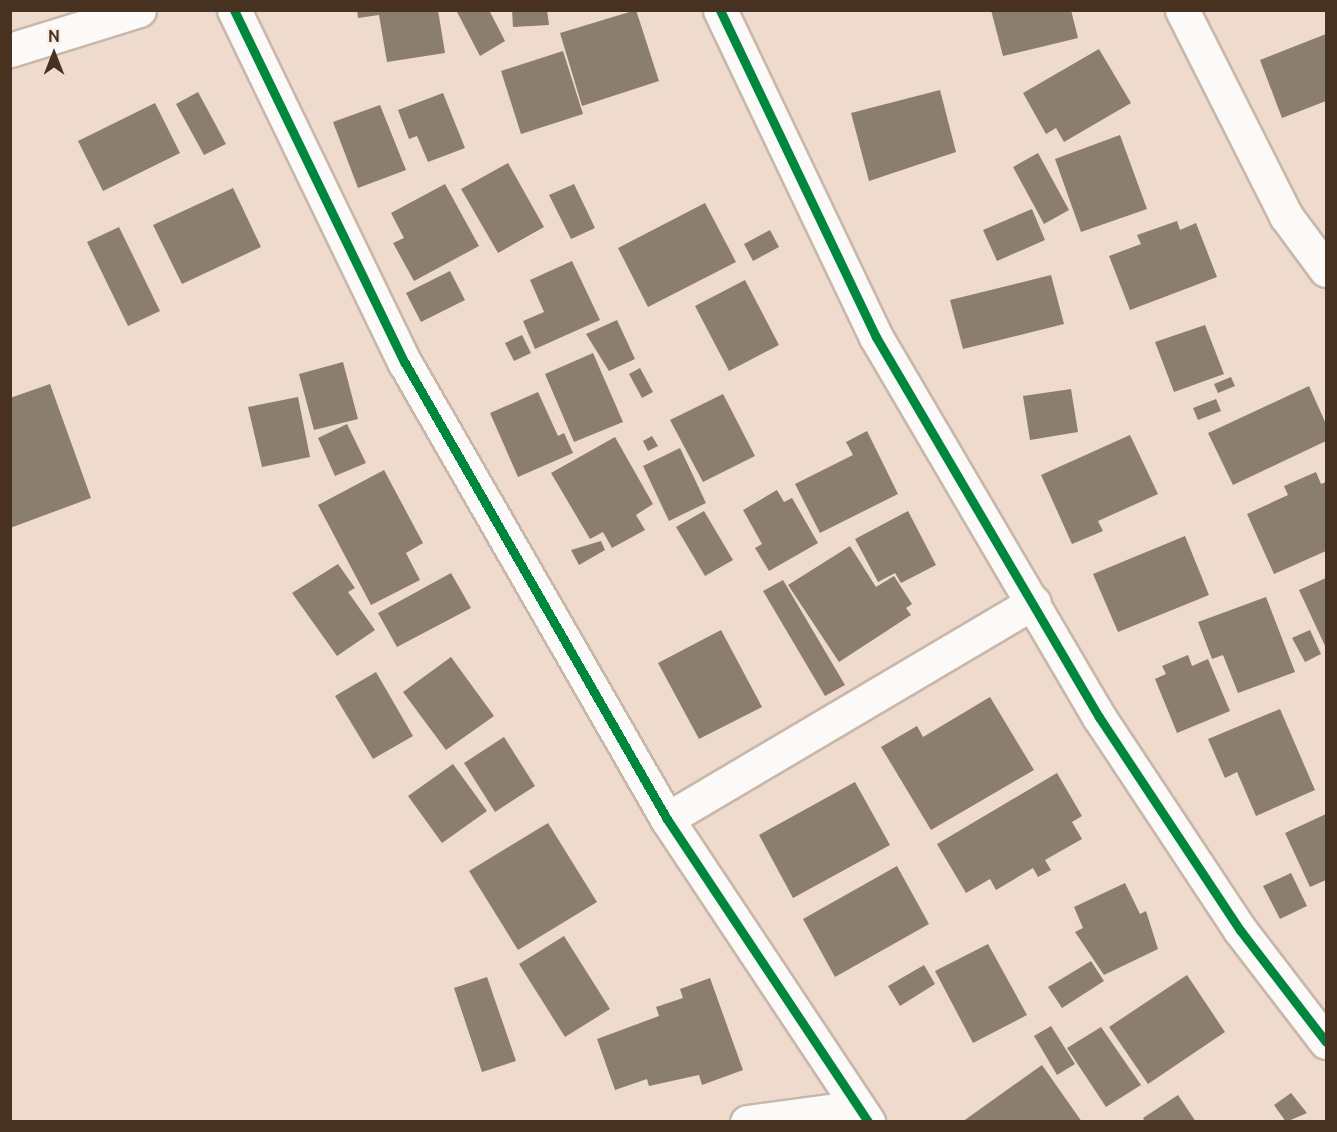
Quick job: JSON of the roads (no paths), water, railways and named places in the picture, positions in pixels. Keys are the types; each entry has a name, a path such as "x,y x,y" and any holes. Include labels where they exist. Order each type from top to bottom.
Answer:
{"street":[{"path":"10,50 139,10"},
{"path":"234,10 405,363 667,819 863,1114 747,1122"},
{"path":"720,10 876,337 1034,602 1099,717 1240,930 1326,1042"},
{"path":"1182,10 1286,216 1326,270"},
{"path":"667,819 1034,602"}]}
